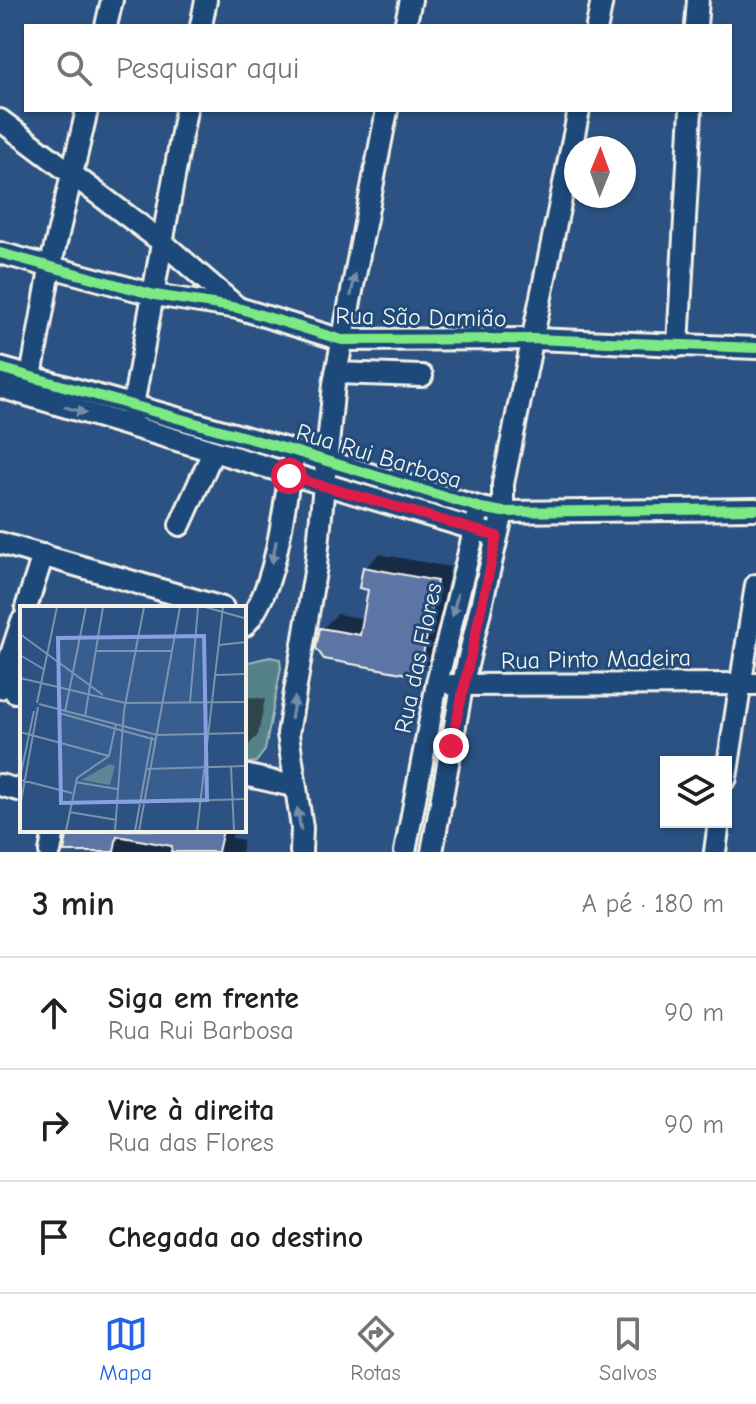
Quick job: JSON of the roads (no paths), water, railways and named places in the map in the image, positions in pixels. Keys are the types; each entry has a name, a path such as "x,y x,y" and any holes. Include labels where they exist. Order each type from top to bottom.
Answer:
{"street":[{"path":"106,24 112,0"},
{"path":"201,24 206,0"},
{"path":"405,24 411,0"},
{"path":"597,24 602,0"},
{"path":"696,24 698,0"},
{"path":"29,386 51,264 87,112"},
{"path":"129,427 186,112"},
{"path":"301,852 302,828 293,786 288,734 325,486 336,373 387,112"},
{"name":"Rua das Flores","path":"432,852 462,687 503,512 503,484 579,112"},
{"path":"678,346 691,112"},
{"path":"0,120 162,242 238,308"},
{"name":"Rua São Damião","path":"0,253 51,264 155,295 238,308 342,340 534,339 756,348"},
{"name":"Rua Rui Barbosa","path":"0,368 29,386 129,427 497,536"},
{"path":"336,373 422,376"},
{"name":"Rua Rui Barbosa","path":"0,387 29,386 134,405 503,512 756,509"},
{"path":"180,525 230,434"},
{"path":"247,619 268,583 294,451"},
{"name":"Rua das Flores","path":"405,852 437,683 474,529 481,508 503,484"},
{"path":"418,513 423,490"},
{"path":"0,543 216,606"},
{"path":"27,606 48,557"},
{"path":"40,606 48,557"},
{"path":"731,756 748,684 756,585"},
{"path":"8,690 20,631"},
{"path":"8,690 20,672"},
{"name":"Rua Pinto Madeira","path":"437,683 462,687 748,684"},
{"path":"420,772 446,776"},
{"path":"246,775 293,786"},
{"path":"0,785 20,790"},
{"path":"715,852 718,828"},
{"path":"50,852 54,832"}]}
